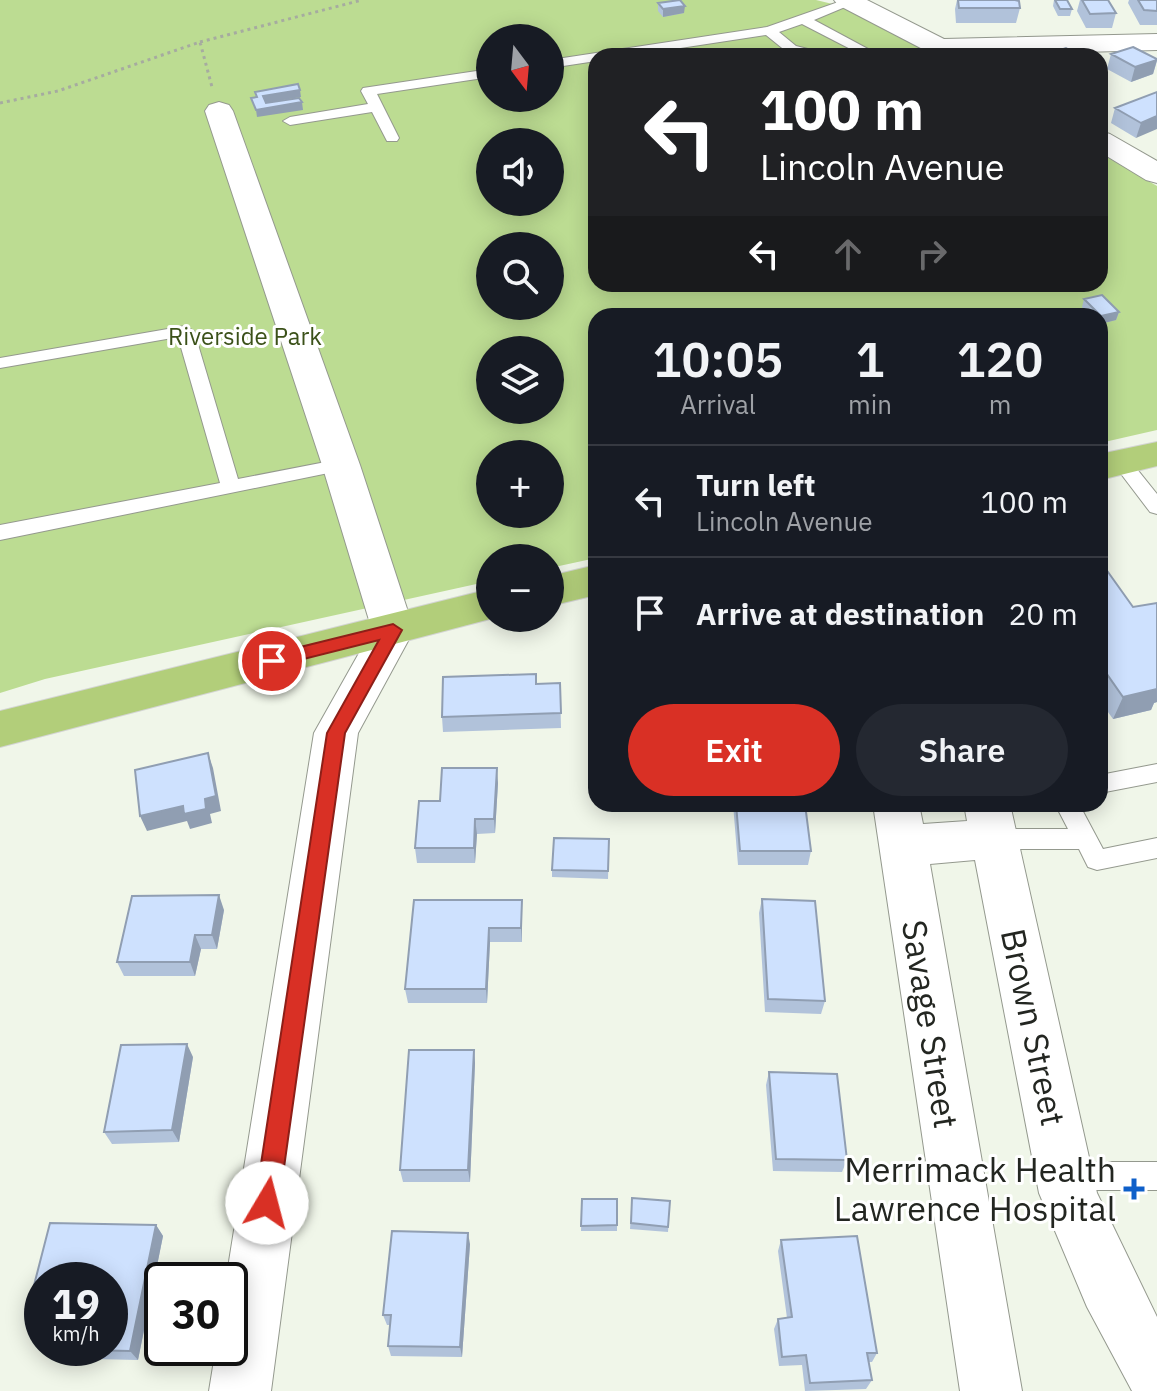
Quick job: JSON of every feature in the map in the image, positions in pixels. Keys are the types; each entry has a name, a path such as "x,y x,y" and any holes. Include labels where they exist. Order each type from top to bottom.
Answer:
{"main road":[{"path":"564,588 588,582"},
{"path":"0,729 476,608"}],"street":[{"path":"860,4 944,48"},
{"path":"1019,48 1157,42"},
{"path":"219,111 341,465 393,630 336,733 240,1391"},
{"path":"1108,145 1157,174"},
{"name":"Savage Street","path":"991,822 899,825 991,1391"},
{"name":"Brown Street","path":"991,822 1065,1176 1089,1248 1137,1343 1157,1375"}],"lane":[{"path":"653,48 769,31 860,4"},
{"path":"803,19 859,48"},
{"path":"769,31 791,48"},
{"path":"564,62 588,58"},
{"path":"392,138 368,91 476,75"},
{"path":"290,121 377,107"},
{"path":"0,363 185,331 231,488"},
{"path":"1126,461 1157,507"},
{"path":"0,532 341,465"},
{"path":"1108,782 1157,773"},
{"path":"1071,812 1097,860 1157,848"},
{"path":"991,822 1085,839"},
{"path":"1065,1176 1157,1176"}],"path":[{"path":"0,103 58,91 200,42 362,0"},
{"path":"200,42 219,111"}],"green space":[{"name":"Riverside Park","path":"0,0 816,0 849,8 922,48 588,48 588,292 1108,292 1108,158 1157,186 1157,430 1108,441 1108,308 588,308 588,560 564,565 564,544 476,544 476,584 45,679 0,693"}],"building":[{"path":"680,0 685,6 663,9 658,3"},
{"path":"958,0 1015,0 1019,1 1020,8 959,8"},
{"path":"1055,0 1067,0 1072,9 1060,9"},
{"path":"1082,0 1108,0 1116,13 1090,14"},
{"path":"1138,0 1157,0 1157,11 1144,10"},
{"path":"1133,47 1157,60 1135,67 1111,54"},
{"path":"298,84 300,90 263,96 266,103 299,98 302,102 256,110 251,98 257,97 255,92"},
{"path":"1157,92 1157,116 1141,123 1115,108"},
{"path":"1102,295 1119,312 1108,314 1108,308 1093,308 1084,299"},
{"path":"1108,572 1133,607 1157,603 1157,689 1123,697 1108,676"},
{"path":"536,674 536,684 560,683 561,713 442,717 443,677"},
{"path":"208,753 216,796 205,799 206,809 184,814 183,806 140,816 135,770"},
{"path":"442,768 497,768 494,819 475,819 474,848 415,848 419,801 440,801"},
{"path":"737,812 806,812 811,851 740,851"},
{"path":"554,838 609,839 608,871 552,870"},
{"path":"219,895 212,935 195,935 190,962 117,962 132,896"},
{"path":"762,899 815,901 825,1001 768,999"},
{"path":"414,900 522,900 521,928 489,928 486,989 405,989"},
{"path":"187,1044 172,1130 104,1132 121,1045"},
{"path":"409,1050 474,1050 468,1170 400,1170"},
{"path":"769,1072 837,1074 847,1160 776,1159"},
{"path":"632,1198 670,1201 668,1227 631,1223"},
{"path":"582,1199 617,1199 617,1225 581,1226"},
{"path":"50,1223 156,1225 148,1262 144,1262 144,1283 130,1351 128,1262 40,1262"},
{"path":"392,1231 468,1233 460,1347 388,1346 391,1315 383,1315"},
{"path":"857,1236 877,1353 867,1353 872,1380 810,1383 806,1355 782,1357 778,1319 792,1317 781,1240"}],"place":[{"name":"Merrimack Health Lawrence Hospital","path":"1134,1189"}],"route":[{"path":"267,1203 336,733 393,630 272,661"}]}
